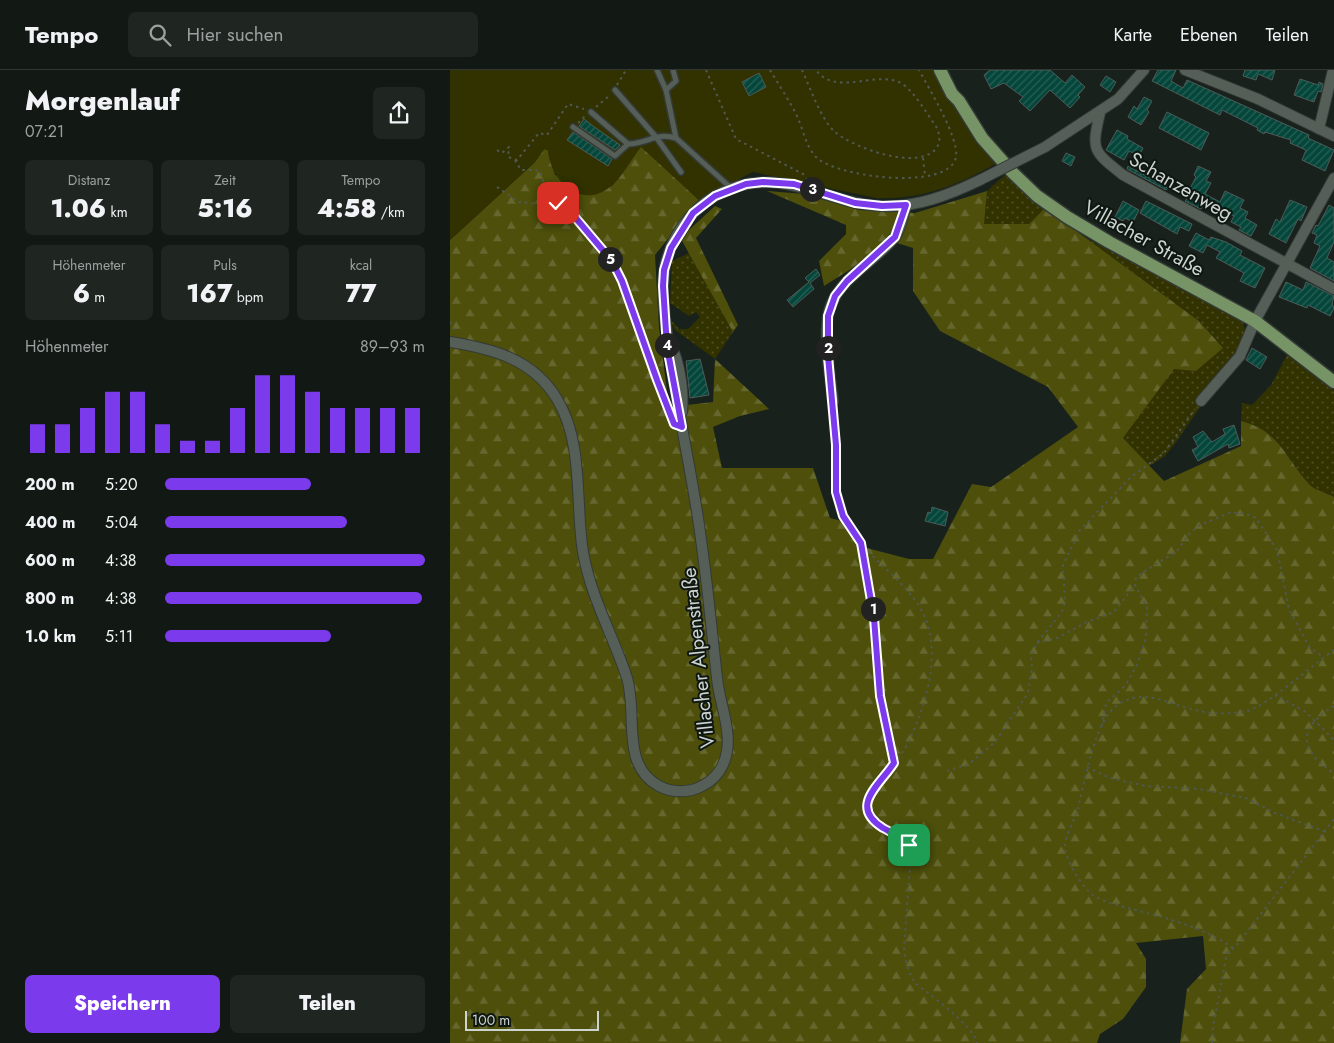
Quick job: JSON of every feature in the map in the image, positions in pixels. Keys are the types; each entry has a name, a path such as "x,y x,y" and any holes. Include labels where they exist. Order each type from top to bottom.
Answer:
{"main road":[{"name":"Villacher Straße","path":"940,70 952,94 959,101 982,138 1013,173 1038,196 1067,218 1255,321 1334,382"},
{"name":"Villacher Straße","path":"949,70 959,92 959,101"}],"street":[{"name":"Villacher Alpenstraße","path":"450,342 493,351 522,363 537,374 558,401 572,438 583,553 599,610 626,676 630,693 636,761 649,780 667,790 689,791 704,785 716,775 724,762 728,743 717,684 705,558 676,417 675,396 667,347 668,338 663,286 664,270 671,248 693,213 715,196 746,184 780,182 812,189 855,203 882,206 906,205 949,195 1045,146 1100,113 1118,99 1144,70"},
{"path":"1185,70 1258,98 1334,136"},
{"path":"1319,129 1333,70"},
{"name":"Schanzenweg","path":"1100,113 1094,141 1100,156 1123,175 1286,265 1334,289"},
{"path":"1201,401 1240,356 1255,321 1286,265 1330,197 1334,178"},
{"path":"832,401 828,356 828,316 835,296 847,281 895,237 906,205"}],"lane":[{"path":"657,70 666,90 676,138"},
{"path":"666,90 676,81 673,70"},
{"path":"615,90 656,137 681,172"},
{"path":"591,112 628,144"},
{"path":"573,127 615,156 628,144 642,143 664,134 676,138 731,189"}],"path":[{"path":"573,127 615,90 626,70"},
{"path":"706,70 736,139 804,174 812,189"},
{"path":"770,70 797,116 811,152 820,161 844,169 881,177 909,178 948,170 953,164 956,152 951,133 920,70"},
{"path":"802,70 827,122 834,131 857,145 877,152 923,158 937,147 939,133 904,85 886,78 830,80 816,70"},
{"path":"515,160 524,153 539,133 547,135 568,104 591,112"},
{"path":"497,150 502,153 509,146 508,157 515,160 521,170 536,170 541,173 544,185 558,206 574,216 612,261 622,281 676,417"},
{"path":"923,158 925,176"},
{"path":"497,187 519,202 558,206"},
{"path":"832,401 836,492 843,516 861,543 909,591 922,612 931,638 933,662 927,692 907,743 874,789 867,804 872,819 906,841 911,852 904,947 907,968 915,983 962,1023 976,1038 976,1043"},
{"path":"947,771 969,764 995,742 1011,721 1028,693 1032,668 1031,655 1037,643 1062,612 1065,602 1063,565 1080,530 1131,477 1164,453 1201,401"},
{"path":"1037,643 1056,638 1087,622 1114,612 1135,585 1136,577 1177,551 1189,534 1200,525 1229,513 1244,513 1256,518 1277,550 1285,600 1310,648 1324,657"},
{"path":"861,543 874,618 880,696 894,763"},
{"path":"1102,728 1106,703 1125,686 1137,665 1146,638 1147,607 1135,585"},
{"path":"1233,948 1216,936 1170,919 1121,906 1093,895 1085,887 1073,869 1065,846 1076,813 1092,748 1111,710 1117,705 1142,697 1156,697 1188,708 1224,714 1250,710 1275,694 1334,650"},
{"path":"1275,694 1306,712 1334,740"},
{"path":"1334,706 1314,720 1307,734 1312,754 1334,775"},
{"path":"1087,767 1110,778 1146,786 1199,790 1246,798 1275,813 1326,832"},
{"path":"1212,1043 1220,985 1227,953 1326,832 1334,819"}],"shaded area":[{"path":"450,70 938,70 974,133 995,164 952,185 908,197 876,198 753,172 699,200 641,147 615,183 599,193 588,195 578,194 561,181 554,172 548,150 544,149 535,162 450,240"},
{"path":"1006,174 1045,208 1029,224 983,224 987,191"},
{"path":"1086,238 1242,320 1245,329 1236,355 1174,445 1164,457 1149,466 1123,438 1174,368 1223,348 1199,321"},
{"path":"689,253 733,332 715,359 675,330 671,323 673,322 679,329 688,329 700,317 696,312 689,316 670,303 672,261"},
{"path":"1287,355 1334,391 1334,497 1310,485 1274,439 1254,426 1241,421 1242,403 1252,405 1271,385"}],"green space":[{"path":"641,146 699,200 655,255 659,327 669,407 713,402 715,359 769,409 740,416 713,427 722,468 813,468 830,518 842,521 859,546 909,559 933,559 972,484 991,487 1078,427 1048,387 940,331 913,291 913,248 894,242 824,286 819,261 846,234 846,225 767,191 805,194 859,210 915,213 987,191 984,224 1029,224 1045,208 1199,321 1223,348 1196,371 1174,369 1123,438 1164,481 1241,446 1241,421 1265,432 1274,439 1310,485 1334,497 1334,1043 1180,1043 1187,989 1206,969 1203,936 1136,943 1146,959 1146,987 1123,1019 1100,1034 1097,1043 450,1043 450,240 535,162 544,149 548,150 555,175 612,186"},
{"path":"715,206 722,209 696,238 738,325 733,332 682,241 689,230"}],"building":[{"path":"990,70 1050,70 1065,83 1072,75 1085,87 1078,95 1080,97 1070,108 1050,90 1030,111 1019,101 1023,97 1004,83 991,89 984,75"},
{"path":"1158,70 1176,70 1171,81 1183,88 1187,80 1309,135 1308,138 1334,150 1325,171 1302,160 1306,150 1290,143 1291,140 1265,132 1264,134 1257,130 1258,128 1222,110 1220,115 1152,81"},
{"path":"1245,70 1275,70 1272,80 1258,74 1256,80 1243,76"},
{"path":"759,73 766,87 749,96 742,82"},
{"path":"1106,76 1116,82 1110,92 1100,85"},
{"path":"1300,79 1318,85 1319,82 1323,84 1321,92 1318,91 1314,102 1294,95"},
{"path":"1144,97 1152,101 1147,110 1149,112 1141,125 1128,117 1134,106 1137,109"},
{"path":"1167,112 1209,133 1201,150 1159,128"},
{"path":"584,119 620,145 615,150 579,126"},
{"path":"1117,130 1128,136 1127,139 1143,148 1139,156 1129,151 1124,160 1106,150"},
{"path":"573,132 612,159 608,166 567,140"},
{"path":"1066,153 1075,157 1071,166 1062,161"},
{"path":"1128,166 1168,188 1166,190 1127,169"},
{"path":"1198,166 1211,172 1206,181 1211,183 1205,194 1220,202 1225,191 1244,200 1240,208 1248,212 1245,218 1257,225 1251,236 1239,230 1241,227 1231,222 1234,216 1205,202 1201,209 1185,201 1196,177 1194,175"},
{"path":"1290,200 1307,207 1301,221 1298,219 1286,243 1269,234 1276,219 1280,222"},
{"path":"1123,201 1139,210 1133,222 1125,218 1123,221 1115,217"},
{"path":"1146,201 1192,224 1189,231 1180,227 1177,234 1140,213"},
{"path":"1329,205 1334,208 1334,242 1327,258 1334,262 1334,281 1310,268 1320,246 1314,243 1317,235 1312,233"},
{"path":"1196,233 1209,240 1211,237 1226,242 1242,251 1240,255 1265,268 1255,288 1240,281 1244,273 1216,258 1220,252 1207,245 1203,253 1189,246"},
{"path":"816,269 820,275 810,283 814,289 793,307 787,300 809,282 805,278"},
{"path":"1286,282 1303,290 1306,282 1334,296 1332,304 1334,308 1330,316 1308,305 1307,308 1279,297"},
{"path":"1252,348 1267,357 1260,369 1246,360"},
{"path":"700,359 709,395 690,398 686,361"},
{"path":"1234,425 1240,444 1229,448 1228,444 1198,461 1192,450 1198,447 1193,437 1203,431 1212,442 1225,434 1223,429"},
{"path":"932,507 948,512 945,526 925,521 928,512 931,513"}],"route":[{"path":"558,203 558,206 574,216 612,261 622,281 674,424 682,427 676,405 667,347 668,338 663,303 663,286 664,270 671,248 693,213 715,196 746,184 763,182 794,184 855,203 882,206 906,205 895,237 847,281 835,296 828,316 828,356 836,445 836,492 843,516 861,543 874,618 880,696 894,763 869,797 867,804 868,813 876,823 906,841 909,845"}]}
